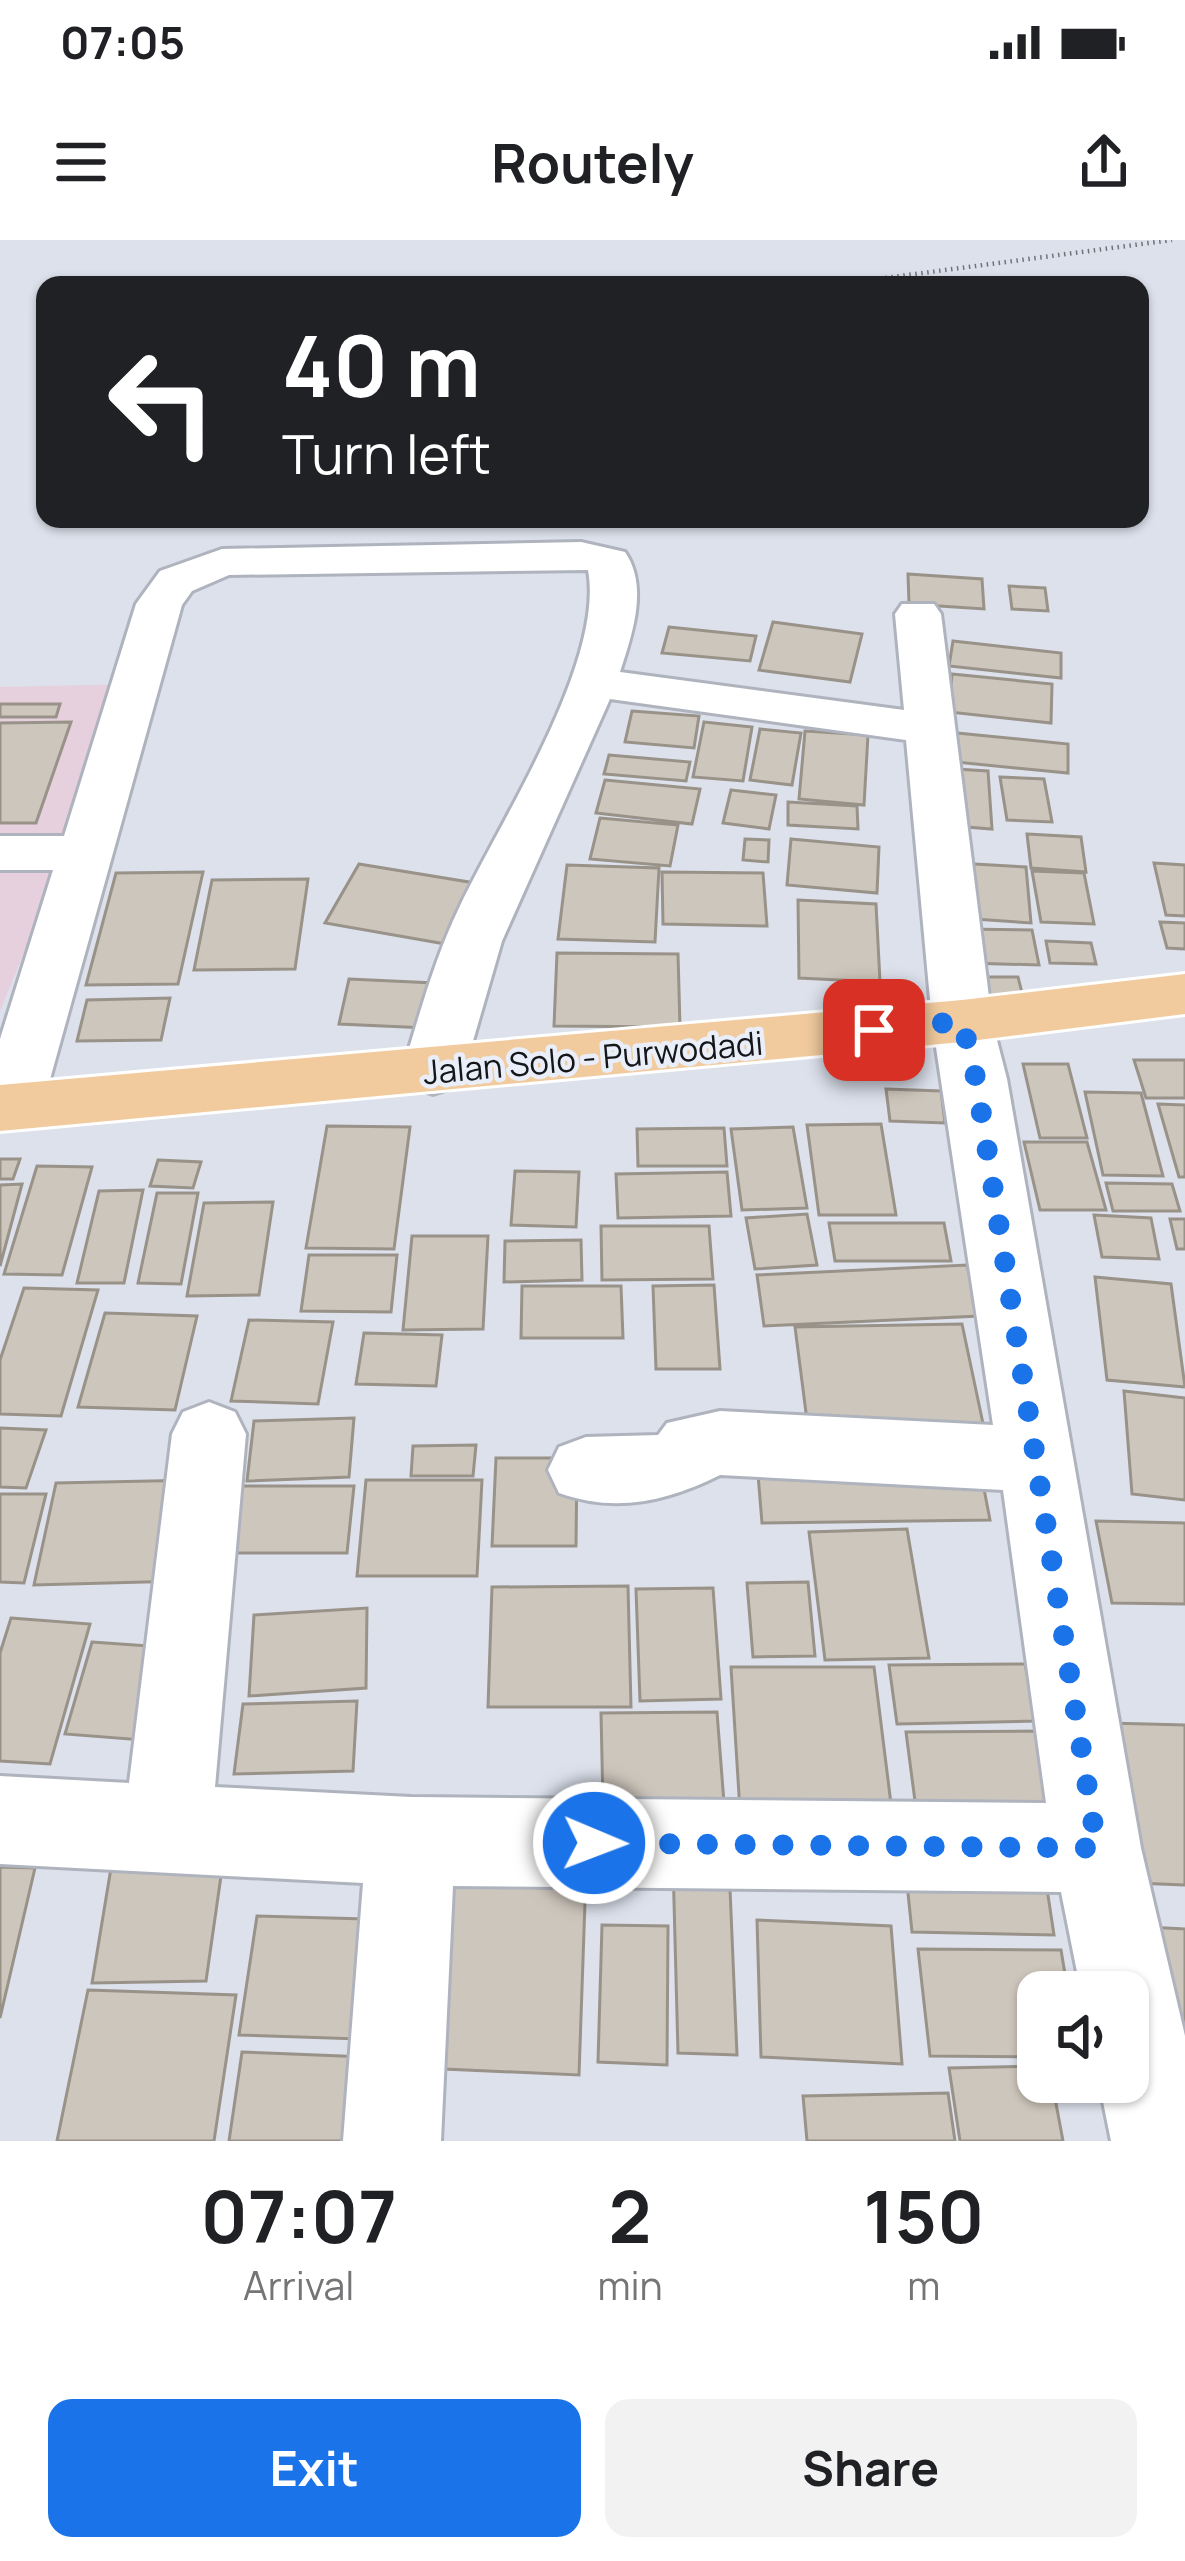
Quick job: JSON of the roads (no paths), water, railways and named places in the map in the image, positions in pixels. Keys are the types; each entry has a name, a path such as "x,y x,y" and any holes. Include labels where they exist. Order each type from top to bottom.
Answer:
{"main road":[{"name":"Jalan Solo - Purwodadi","path":"5,1108 962,1021 1185,994"}],"street":[{"path":"5,1108 159,604 176,581 222,562 609,561 617,582 597,682 533,806 473,940 433,1072"},
{"path":"918,614 962,1021 1038,1460 1097,1848 1168,2138"},
{"path":"597,682 927,728"},
{"path":"0,853 82,853"},
{"path":"168,1826 209,1434"},
{"path":"586,1470 668,1467 680,1463 693,1446 720,1443 1038,1460"},
{"path":"0,1820 411,1841 1097,1848"},
{"path":"392,2141 411,1841"}]}
